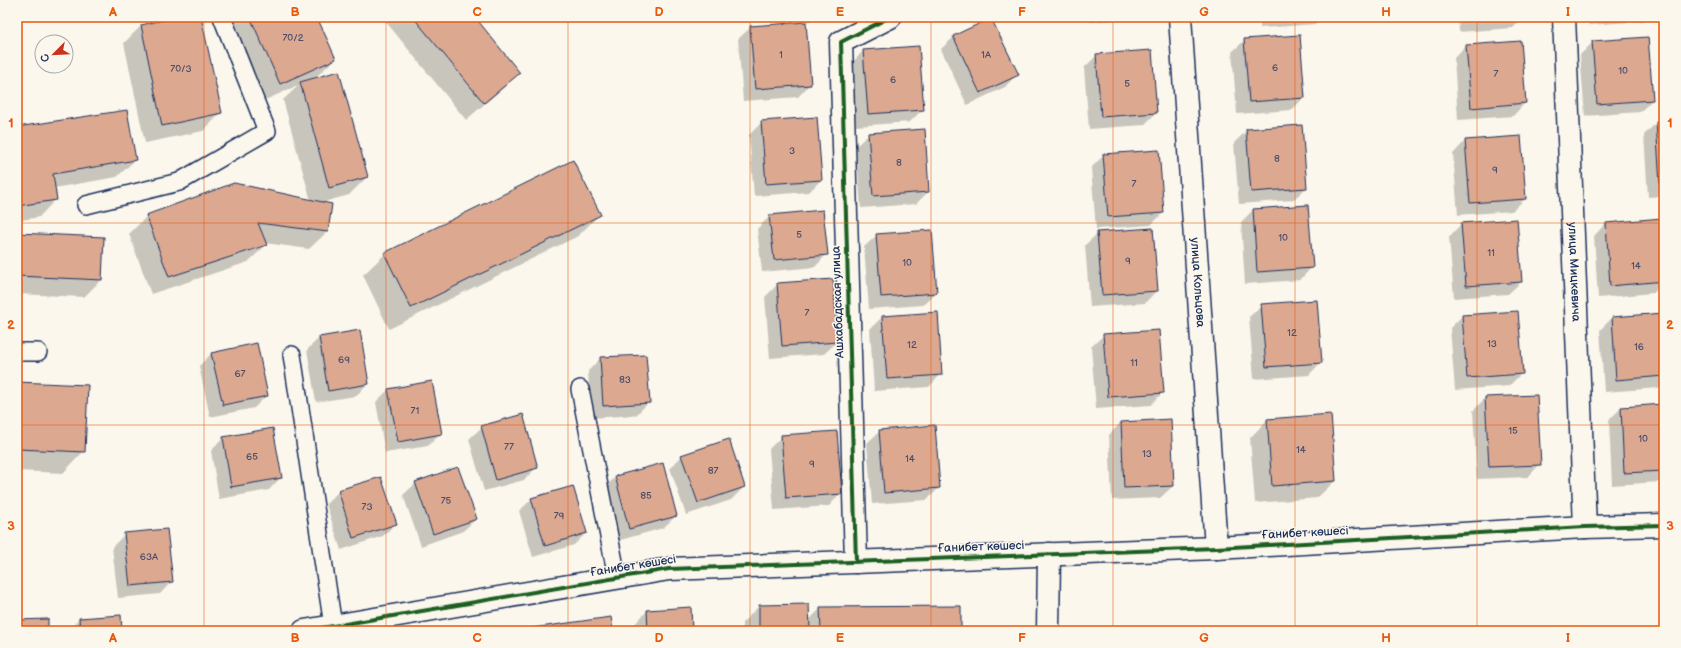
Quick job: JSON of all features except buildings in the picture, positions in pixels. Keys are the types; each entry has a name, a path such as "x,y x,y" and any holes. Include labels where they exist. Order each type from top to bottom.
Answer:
{"street":[{"name":"Ашхабадская улица","path":"856,562 841,42 890,17"},
{"name":"улица Кольцова","path":"1180,17 1216,548"},
{"name":"улица Мицкевича","path":"1564,17 1585,527"},
{"name":"Ғанибет көшесі","path":"304,631 669,569 1216,548 1585,527 1664,525"},
{"path":"1048,631 1049,554"}],"lane":[{"path":"86,205 179,182 267,131 222,17"},
{"path":"17,352 38,352"},
{"path":"292,355 333,626"},
{"path":"580,389 618,578"}],"cycle path":[{"path":"856,562 841,42 890,17"},
{"path":"304,631 669,569 1216,548 1585,527 1664,525"}]}
